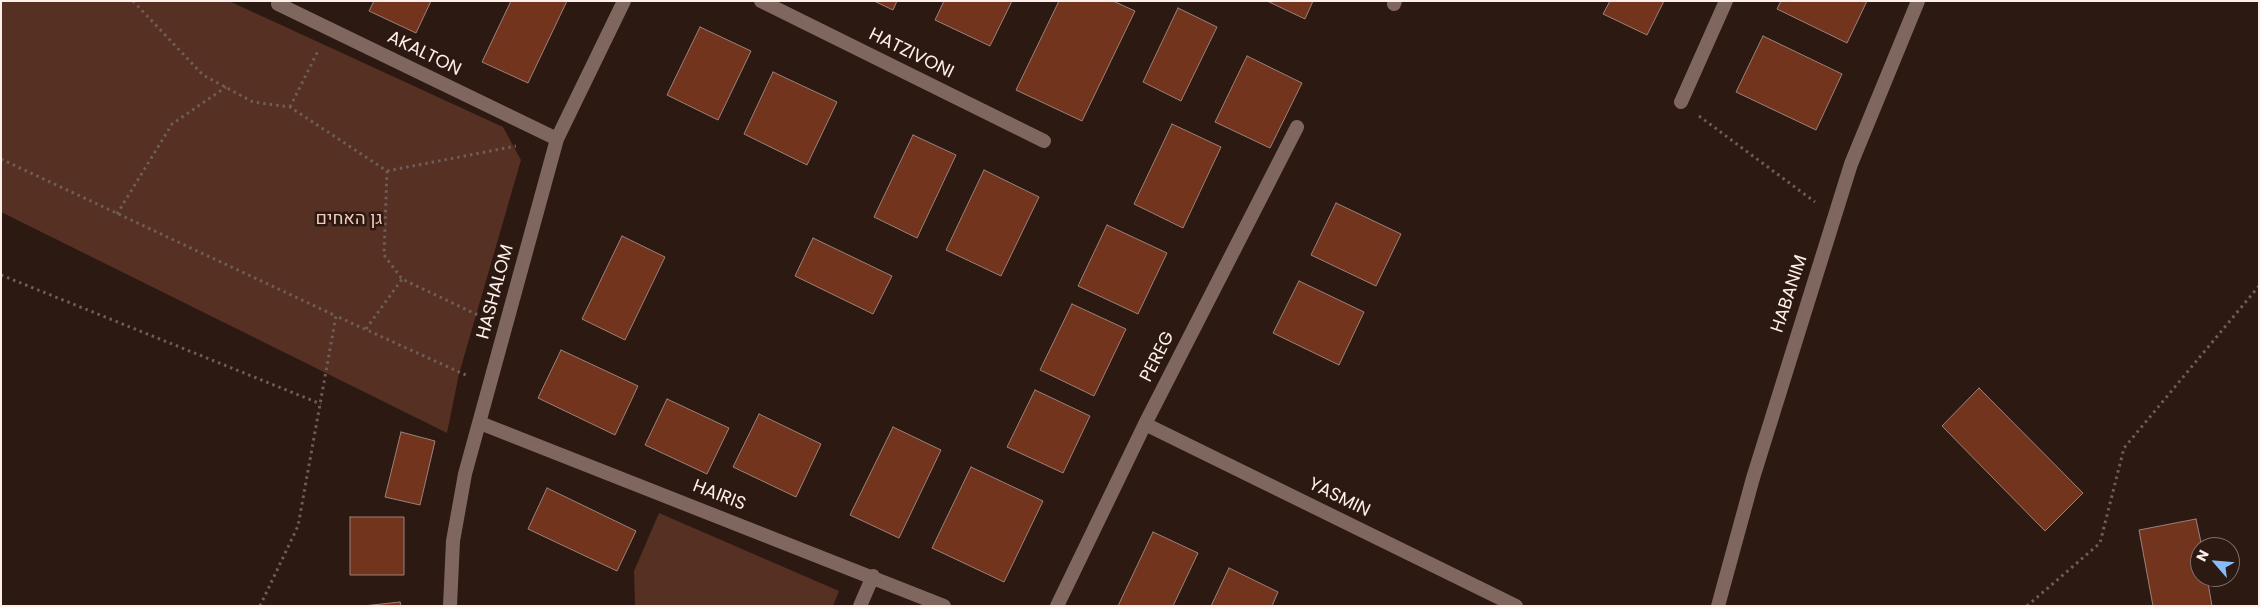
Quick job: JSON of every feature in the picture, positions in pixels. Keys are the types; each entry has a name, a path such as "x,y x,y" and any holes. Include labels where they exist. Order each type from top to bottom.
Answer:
{"street":[{"name":"AKALTON","path":"279,1 278,4 557,138"},
{"name":"HASHALOM","path":"450,606 453,541 465,474 557,138 624,1"},
{"name":"HATZIVONI","path":"761,1 1044,141"},
{"path":"1681,102 1726,1"},
{"name":"HABANIM","path":"1718,606 1752,478 1851,164 1918,1"},
{"name":"PEREG","path":"1057,606 1145,424 1296,127"},
{"name":"HAIRIS","path":"480,423 873,576 944,606"},
{"name":"YASMIN","path":"1145,424 1516,606"},
{"path":"860,606 873,576"}],"path":[{"path":"133,1 203,75 253,102 290,107 386,172 557,138"},
{"path":"290,107 330,29"},
{"path":"117,214 172,124 226,87"},
{"path":"1681,102 1834,216"},
{"path":"1,160 468,376"},
{"path":"386,172 384,255 402,279 506,328"},
{"path":"1,275 320,404"},
{"path":"366,330 402,279"},
{"path":"2027,606 2100,543 2124,448 2259,286"},
{"path":"260,606 298,526 336,316"}],"green space":[{"name":"גן האחים","path":"1,1 229,1 503,127 521,160 459,374 447,433 1,212"},
{"path":"659,513 839,591 833,606 635,606 634,571"}],"building":[{"path":"374,1 431,1 416,33 369,11"},
{"path":"511,1 567,1 528,83 482,62"},
{"path":"874,1 897,1 893,10"},
{"path":"944,1 1012,1 990,46 935,20"},
{"path":"1059,1 1113,1 1135,11 1082,121 1016,90"},
{"path":"1267,1 1313,1 1305,19"},
{"path":"1610,1 1664,1 1647,35 1603,14"},
{"path":"1781,1 1867,1 1847,43 1777,9"},
{"path":"1178,8 1217,27 1181,101 1143,82"},
{"path":"700,27 751,51 718,120 667,95"},
{"path":"1763,36 1842,74 1816,130 1736,92"},
{"path":"1247,56 1302,83 1270,148 1215,122"},
{"path":"773,72 837,102 807,165 744,134"},
{"path":"1172,124 1221,147 1183,228 1134,204"},
{"path":"913,135 956,155 917,238 874,217"},
{"path":"984,170 1039,197 1001,276 946,250"},
{"path":"1336,203 1401,234 1376,286 1311,255"},
{"path":"1107,225 1167,253 1138,314 1078,286"},
{"path":"622,236 665,257 625,340 582,319"},
{"path":"813,238 892,276 873,314 795,276"},
{"path":"1299,281 1364,312 1339,365 1273,333"},
{"path":"1072,304 1126,329 1094,396 1040,370"},
{"path":"561,350 638,386 615,435 538,398"},
{"path":"1979,388 2083,493 2045,531 1942,426"},
{"path":"1035,390 1090,416 1063,473 1007,447"},
{"path":"667,399 729,428 707,474 645,445"},
{"path":"759,414 821,444 796,497 733,467"},
{"path":"893,427 941,450 899,538 850,515"},
{"path":"401,432 435,441 420,505 385,497"},
{"path":"971,467 1043,501 1004,582 932,548"},
{"path":"547,488 636,531 617,571 528,529"},
{"path":"350,517 404,517 404,575 350,575"},
{"path":"2196,519 2200,537 2190,537 2190,587 2209,587 2212,606 2153,606 2139,530"},
{"path":"1153,532 1198,553 1173,606 1118,606"},
{"path":"1229,568 1278,592 1272,606 1211,606"},
{"path":"400,602 401,606 363,606"}]}
